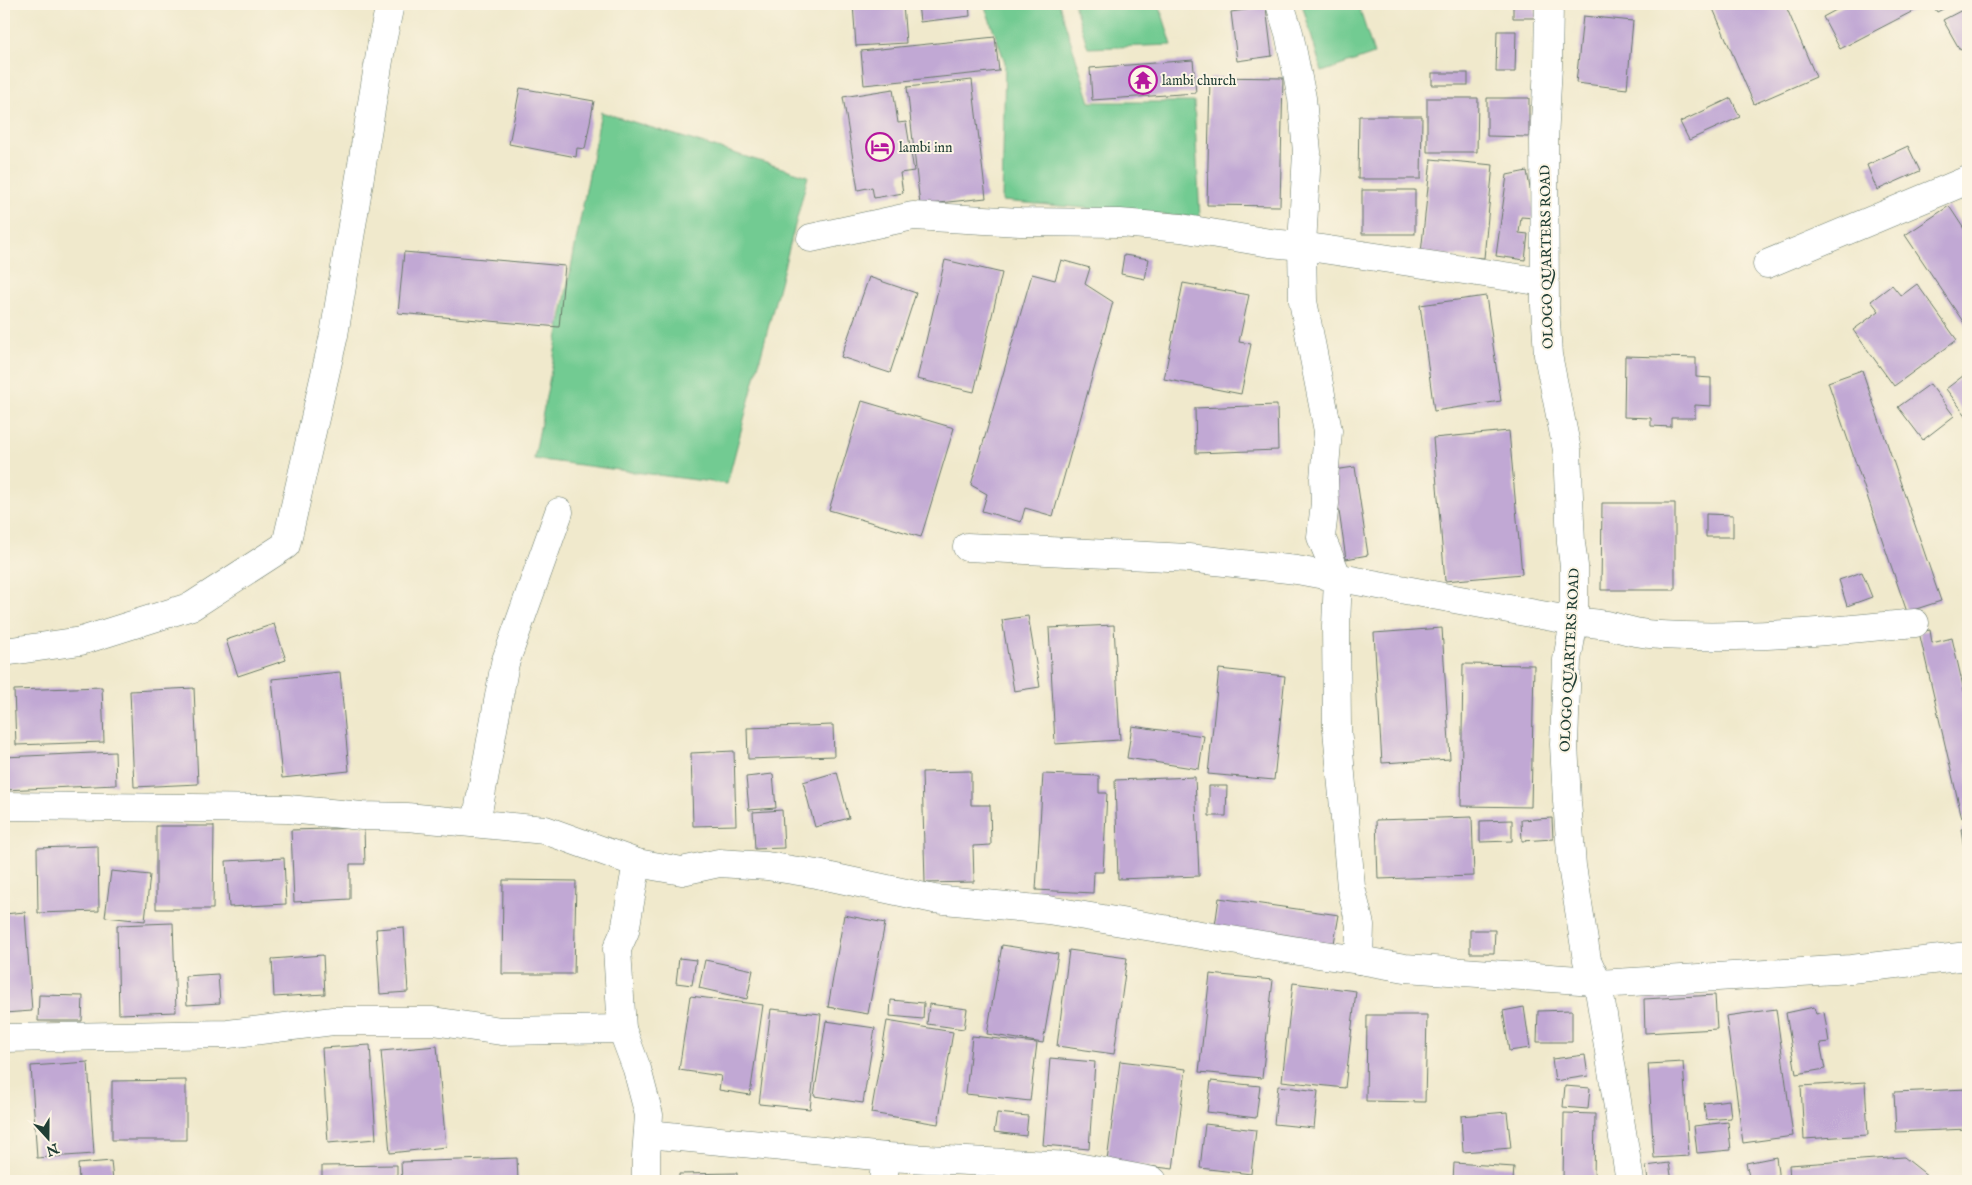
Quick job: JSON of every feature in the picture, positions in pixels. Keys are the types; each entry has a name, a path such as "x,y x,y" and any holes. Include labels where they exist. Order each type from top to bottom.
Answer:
{"street":[{"path":"4,652 81,641 192,606 286,545 334,335 382,42 390,4"},
{"path":"1280,4 1289,33 1302,98 1307,152 1302,246 1303,301 1328,431 1324,479 1325,503 1321,537 1338,578 1336,626 1337,729 1351,887 1360,925 1359,960"},
{"name":"OLOGO QUARTERS ROAD","path":"1549,4 1544,140 1544,282 1548,356 1567,450 1574,566 1574,621 1567,660 1564,744 1567,801 1572,866 1587,960 1598,984 1630,1181"},
{"path":"1767,264 1968,180"},
{"path":"811,238 913,216 1020,222 1120,223 1181,228 1270,243 1302,246 1544,282"},
{"path":"476,823 505,663 559,512"},
{"path":"967,546 1188,558 1297,570 1610,626 1630,632 1703,636 1836,631 1915,623"},
{"path":"4,806 288,809 362,816 408,817 545,830 637,863 682,871 718,863 767,866 817,874 934,899 1048,910 1405,968 1594,980 1598,984 1851,969 1968,956"},
{"path":"637,863 625,931 617,949 622,1029 637,1069 649,1114 646,1181"},
{"path":"4,1038 228,1034 333,1021 432,1021 501,1031 622,1029"},
{"path":"648,1134 884,1169 1072,1166 1148,1181"}],"green space":[{"path":"984,4 1059,4 1090,102 1194,102 1200,218 1002,201 1005,62"},
{"path":"1074,4 1159,4 1172,45 1088,48"},
{"path":"1302,4 1358,4 1374,54 1322,72"},
{"path":"601,112 808,176 727,484 534,459"}],"building":[{"path":"853,4 903,4 906,43 856,46"},
{"path":"918,4 969,4 970,16 920,22"},
{"path":"1513,4 1535,4 1536,18 1513,18"},
{"path":"1711,4 1785,4 1816,77 1754,104"},
{"path":"1847,4 1917,4 1919,8 1840,49 1823,17"},
{"path":"1932,4 1953,4 1937,12"},
{"path":"1266,7 1272,56 1237,61 1231,12"},
{"path":"1968,7 1968,46 1960,50 1943,20"},
{"path":"1583,16 1633,21 1627,89 1576,83"},
{"path":"1497,31 1516,31 1515,72 1496,72"},
{"path":"995,37 999,71 864,85 861,51"},
{"name":"lambi church","path":"1193,60 1196,93 1092,100 1090,68"},
{"path":"1432,73 1468,73 1468,85 1432,85"},
{"path":"1210,77 1283,78 1280,206 1207,205"},
{"path":"972,80 986,198 920,205 907,87"},
{"path":"520,88 594,101 585,149 577,148 576,157 509,144"},
{"name":"lambi inn","path":"893,89 898,123 906,122 914,171 900,173 903,193 874,198 872,187 858,190 843,97"},
{"path":"1427,98 1478,98 1477,152 1427,152"},
{"path":"1487,98 1529,98 1529,137 1487,136"},
{"path":"1731,98 1740,117 1689,140 1680,122"},
{"path":"1359,116 1422,116 1421,179 1358,179"},
{"path":"1908,146 1920,171 1877,190 1867,165"},
{"path":"1431,159 1493,165 1484,258 1421,253"},
{"path":"1527,171 1535,218 1521,217 1519,233 1528,234 1525,260 1496,256 1507,175"},
{"path":"1362,190 1415,190 1415,234 1362,234"},
{"path":"1949,206 1968,235 1968,329 1905,235"},
{"path":"404,252 565,266 559,327 398,313"},
{"path":"1124,255 1149,259 1145,279 1121,274"},
{"path":"945,260 1002,273 974,392 917,379"},
{"path":"1061,260 1090,268 1085,284 1113,302 1053,516 1025,508 1021,522 982,511 987,494 971,485 1032,274 1055,280"},
{"path":"869,277 916,293 890,373 841,357"},
{"path":"1183,283 1249,295 1239,342 1251,344 1241,394 1164,379"},
{"path":"1917,284 1957,340 1894,386 1853,330 1879,311 1871,301 1892,285 1901,296"},
{"path":"1486,296 1501,401 1434,411 1420,305"},
{"path":"1625,356 1696,358 1696,377 1711,378 1711,406 1695,405 1695,418 1671,418 1671,427 1651,426 1651,418 1624,417"},
{"path":"1862,370 1941,601 1907,612 1828,382"},
{"path":"1968,372 1968,418 1946,389"},
{"path":"1930,384 1954,416 1923,440 1898,407"},
{"path":"862,401 954,428 921,537 829,510"},
{"path":"1277,405 1278,450 1196,453 1195,408"},
{"path":"1509,431 1522,574 1445,581 1433,438"},
{"path":"1355,467 1368,555 1346,559 1333,470"},
{"path":"1602,503 1675,503 1675,590 1601,590"},
{"path":"1706,514 1733,515 1733,537 1706,537"},
{"path":"1862,572 1872,597 1847,606 1839,580"},
{"path":"1028,616 1040,687 1014,691 1002,620"},
{"path":"274,624 286,660 238,676 226,640"},
{"path":"1114,625 1120,740 1055,744 1049,628"},
{"path":"1442,628 1450,759 1382,763 1374,633"},
{"path":"1930,630 1932,643 1952,638 1968,708 1968,816 1962,818 1919,632"},
{"path":"1463,664 1534,665 1531,807 1461,806"},
{"path":"1219,669 1285,676 1274,780 1208,774"},
{"path":"340,672 349,771 282,778 272,679"},
{"path":"102,687 104,742 16,745 14,690"},
{"path":"194,688 198,784 134,787 130,691"},
{"path":"833,725 834,756 748,759 747,728"},
{"path":"1132,726 1204,736 1199,769 1127,758"},
{"path":"734,751 736,825 693,826 691,753"},
{"path":"115,752 116,785 4,790 4,757"},
{"path":"971,771 971,805 990,805 991,845 973,846 974,882 925,883 922,772"},
{"path":"837,772 849,818 815,827 803,782"},
{"path":"773,774 776,808 749,810 746,777"},
{"path":"1043,774 1099,776 1099,793 1107,793 1103,872 1094,872 1093,893 1036,890"},
{"path":"1195,777 1199,876 1118,879 1115,780"},
{"path":"1209,786 1227,786 1226,816 1209,816"},
{"path":"782,810 784,848 755,849 753,812"},
{"path":"1472,817 1474,876 1378,879 1376,820"},
{"path":"1552,818 1553,839 1522,841 1521,820"},
{"path":"1512,820 1512,841 1480,842 1480,821"},
{"path":"156,826 214,826 213,909 156,909"},
{"path":"364,828 365,864 350,864 350,899 294,902 291,830"},
{"path":"1968,828 1968,867 1967,867 1961,829"},
{"path":"98,846 99,911 38,913 37,848"},
{"path":"284,858 286,904 229,907 226,861"},
{"path":"111,871 150,875 145,921 105,917"},
{"path":"503,880 576,881 574,974 502,974"},
{"path":"1219,898 1339,915 1333,949 1214,933"},
{"path":"25,912 32,1011 4,1013 4,914"},
{"path":"844,915 885,923 868,1014 828,1007"},
{"path":"173,923 176,1012 119,1014 117,925"},
{"path":"404,927 408,992 380,994 376,929"},
{"path":"1470,930 1495,930 1494,953 1470,953"},
{"path":"1002,945 1058,954 1043,1043 987,1034"},
{"path":"1069,950 1127,958 1114,1054 1057,1046"},
{"path":"323,955 325,994 274,997 272,959"},
{"path":"679,958 696,960 692,985 676,983"},
{"path":"705,960 753,970 747,999 699,988"},
{"path":"218,974 220,1003 187,1005 185,976"},
{"path":"1210,974 1273,980 1262,1078 1199,1072"},
{"path":"1293,983 1356,991 1345,1088 1282,1081"},
{"path":"39,995 83,996 82,1021 38,1021"},
{"path":"1715,995 1717,1029 1645,1033 1644,999"},
{"path":"690,996 763,1005 750,1095 719,1090 721,1076 679,1070"},
{"path":"891,1000 924,1003 923,1019 890,1016"},
{"path":"929,1004 967,1009 964,1029 927,1024"},
{"path":"1524,1007 1530,1048 1509,1051 1503,1011"},
{"path":"1814,1007 1816,1014 1824,1012 1829,1042 1820,1043 1825,1069 1796,1074 1786,1013"},
{"path":"771,1009 821,1014 810,1109 759,1104"},
{"path":"1776,1009 1793,1136 1743,1143 1726,1016"},
{"path":"1572,1010 1572,1042 1537,1042 1538,1011"},
{"path":"1367,1015 1427,1015 1425,1102 1366,1101"},
{"path":"826,1021 875,1028 863,1103 814,1096"},
{"path":"887,1021 953,1032 938,1124 871,1113"},
{"path":"972,1036 1037,1043 1030,1101 966,1094"},
{"path":"370,1045 376,1139 328,1143 322,1048"},
{"path":"437,1046 446,1147 390,1153 381,1051"},
{"path":"1585,1055 1588,1076 1555,1081 1552,1059"},
{"path":"1050,1058 1095,1062 1089,1149 1043,1145"},
{"path":"1120,1061 1186,1069 1173,1169 1107,1161"},
{"path":"88,1062 94,1154 37,1158 31,1066"},
{"path":"1683,1062 1689,1156 1654,1158 1648,1064"},
{"path":"186,1080 186,1140 112,1140 112,1081"},
{"path":"1211,1081 1260,1086 1256,1118 1207,1112"},
{"path":"1865,1082 1868,1135 1804,1139 1801,1086"},
{"path":"1278,1086 1318,1091 1314,1128 1274,1124"},
{"path":"1565,1086 1590,1088 1588,1109 1563,1107"},
{"path":"1968,1089 1968,1129 1896,1132 1894,1092"},
{"path":"1729,1100 1731,1118 1706,1120 1704,1103"},
{"path":"1507,1112 1511,1148 1463,1152 1461,1116"},
{"path":"997,1113 1028,1116 1026,1136 994,1132"},
{"path":"1564,1113 1595,1114 1594,1181 1563,1181"},
{"path":"1728,1122 1731,1150 1697,1153 1694,1126"},
{"path":"1205,1124 1256,1130 1251,1174 1200,1168"},
{"path":"1776,1157 1779,1181 1750,1181 1746,1163"},
{"path":"1904,1157 1928,1176 1928,1181 1790,1181 1789,1165"},
{"path":"517,1158 518,1181 402,1181 401,1162"},
{"path":"111,1161 113,1181 79,1181 78,1164"},
{"path":"1454,1163 1514,1167 1513,1181 1453,1181"},
{"path":"1669,1163 1672,1181 1648,1181 1646,1166"},
{"path":"397,1165 397,1181 322,1181 322,1166"},
{"path":"737,1173 737,1181 679,1181 679,1174"}],"place":[{"name":"lambi church","path":"1143,80"},
{"name":"lambi inn","path":"880,147"}]}
